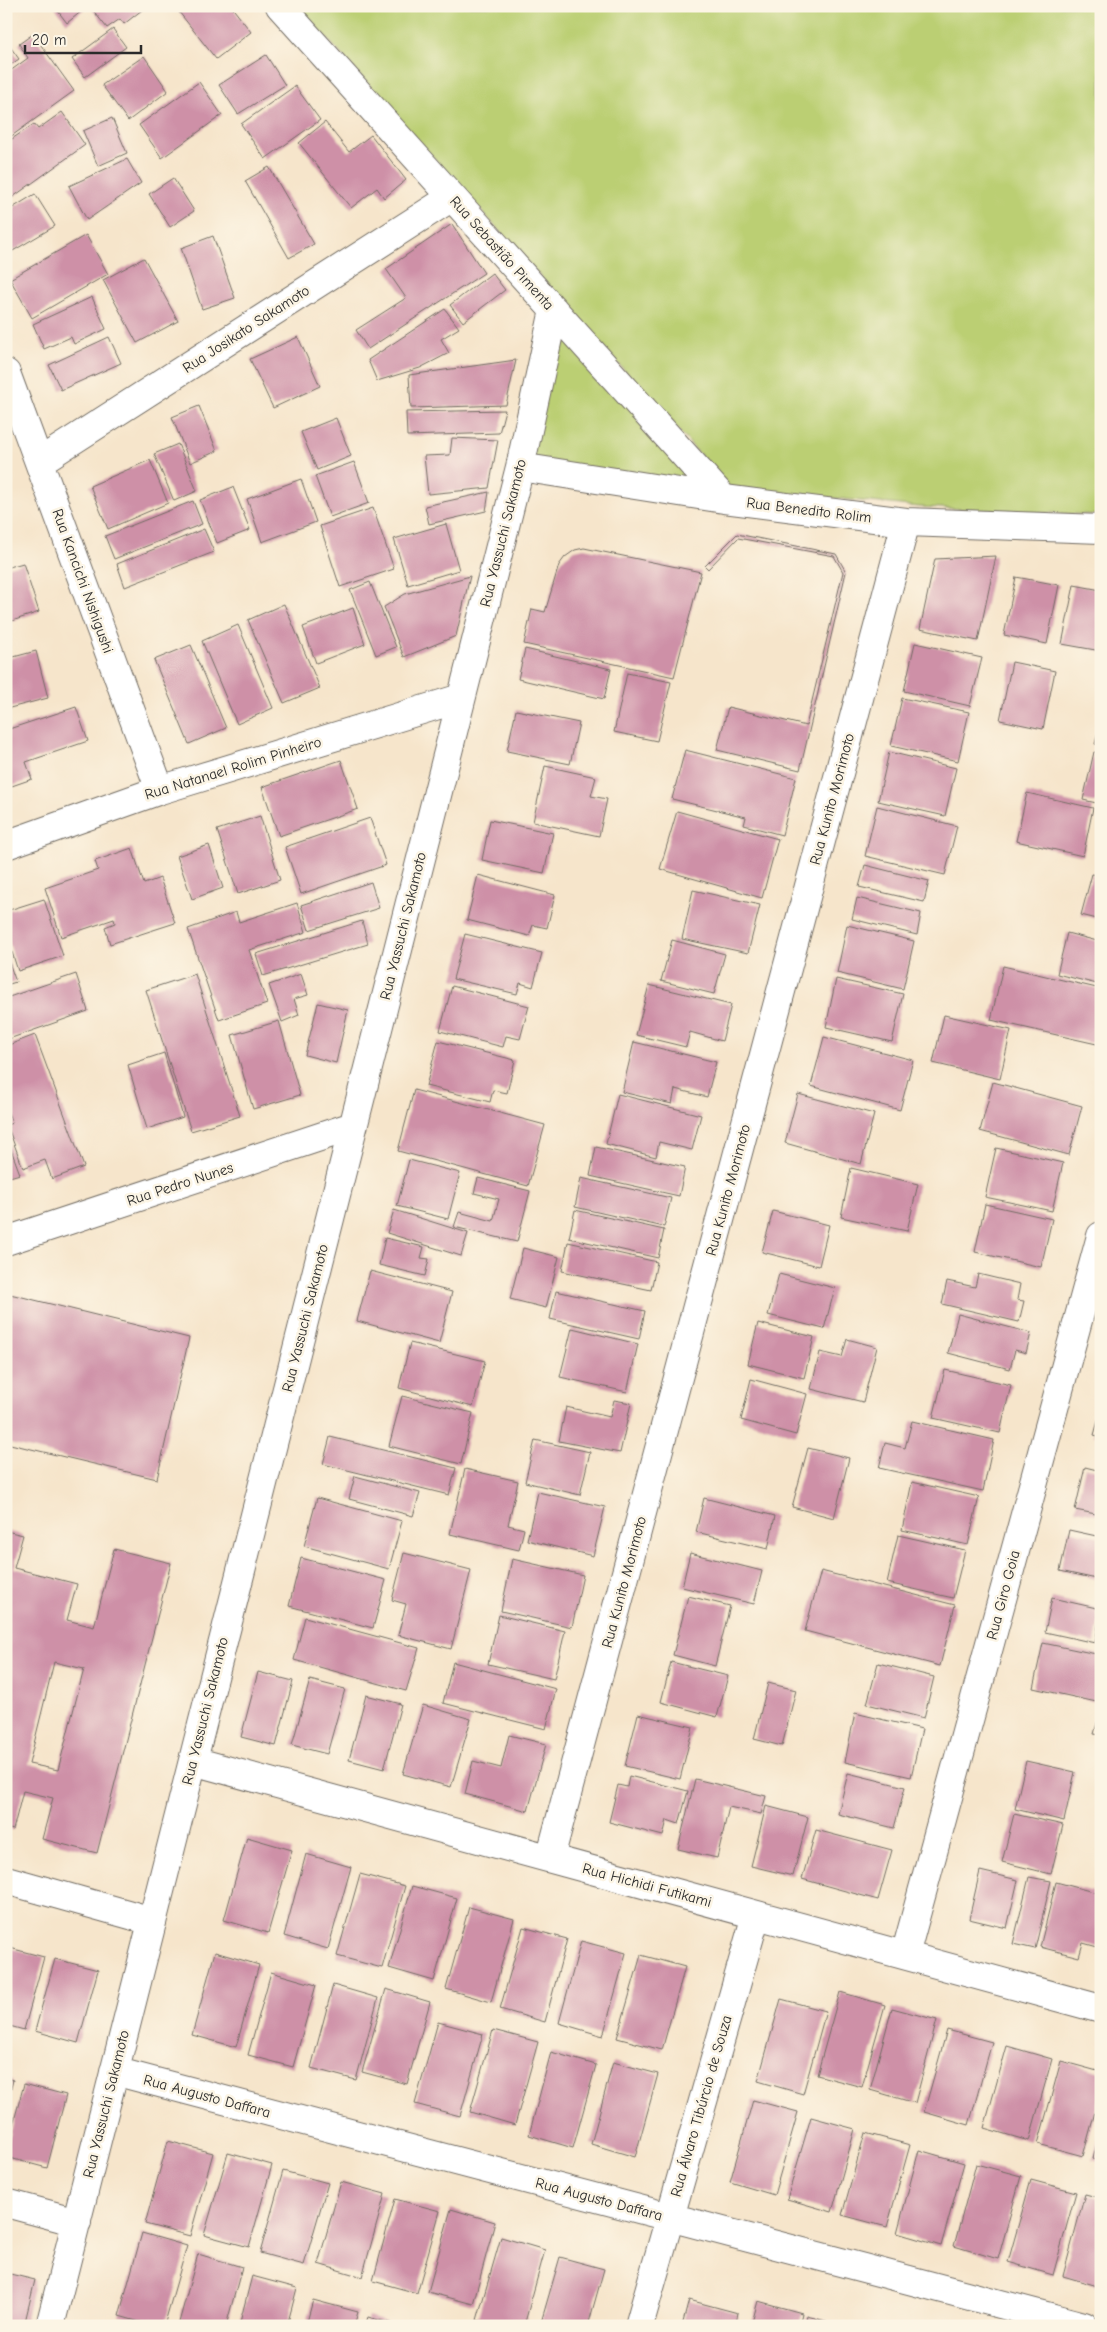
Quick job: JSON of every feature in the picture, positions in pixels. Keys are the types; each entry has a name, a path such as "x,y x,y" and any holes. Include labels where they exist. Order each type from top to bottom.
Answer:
{"street":[{"name":"Rua Sebastião Pimenta","path":"280,6 724,499"},
{"name":"Rua Josikato Sakamoto","path":"39,462 452,197"},
{"name":"Rua Yassuchi Sakamoto","path":"50,2326 520,467 554,310"},
{"name":"Rua Kancichi Nishigushi","path":"6,373 160,790"},
{"name":"Rua Benedito Rolim","path":"520,467 724,499 906,522 1101,529"},
{"name":"Rua Kunito Morimoto","path":"550,1858 906,522"},
{"name":"Rua Natanael Rolim Pinheiro","path":"6,845 160,790 461,698"},
{"name":"Rua Pedro Nunes","path":"6,1241 353,1126"},
{"name":"Rua Giro Goia","path":"904,1955 1101,1236"},
{"name":"Rua Hichidi Futikami","path":"193,1761 1101,2009"},
{"path":"6,1880 152,1920"},
{"name":"Rua Álvaro Tibúrcio de Souza","path":"639,2326 756,1914"},
{"name":"Rua Augusto Daffara","path":"114,2071 1084,2326"},
{"path":"6,2203 76,2222"}],"green space":[{"path":"298,6 1101,6 1101,515 919,507 729,487"},
{"path":"558,323 708,490 527,461"}],"building":[{"path":"54,6 88,6 67,23"},
{"path":"95,6 147,6 124,24 120,19 107,28 92,9"},
{"path":"186,6 231,6 251,32 216,59 179,12"},
{"path":"113,29 126,47 85,77 72,59"},
{"path":"33,34 74,91 6,140 6,74 28,58 19,44"},
{"path":"6,41 19,59 6,68"},
{"path":"266,55 285,85 238,114 219,85"},
{"path":"144,56 168,91 128,121 102,85"},
{"path":"199,82 222,115 162,158 139,125"},
{"path":"295,86 320,120 265,159 241,124"},
{"path":"62,112 85,145 6,202 6,143 34,124 38,129"},
{"path":"112,118 127,153 98,166 83,131"},
{"path":"325,122 349,152 371,135 406,180 384,198 377,188 351,208 299,143"},
{"path":"127,159 141,183 87,220 69,186"},
{"path":"269,167 314,244 289,258 245,181"},
{"path":"173,178 194,211 170,227 149,194"},
{"path":"35,194 55,226 6,255 6,212"},
{"path":"452,224 484,273 368,349 356,330 406,298 386,269"},
{"path":"86,235 108,274 32,318 10,279"},
{"path":"213,236 235,298 202,309 181,248"},
{"path":"144,258 178,321 137,343 103,280"},
{"path":"492,273 505,290 463,322 450,305"},
{"path":"92,297 106,329 74,344 71,337 44,349 33,324"},
{"path":"445,309 459,328 441,339 449,353 420,368 377,381 368,360"},
{"path":"109,337 121,363 61,390 49,365"},
{"path":"298,337 320,386 273,408 250,359"},
{"path":"516,360 506,405 411,408 409,375"},
{"path":"199,406 217,451 190,463 172,417"},
{"path":"505,410 499,433 407,436 406,412"},
{"path":"336,418 351,456 317,470 301,432"},
{"path":"452,438 498,440 489,488 428,494 424,456 450,455"},
{"path":"178,444 197,491 174,501 154,454"},
{"path":"150,460 168,503 108,529 90,486"},
{"path":"354,462 369,503 330,517 315,476"},
{"path":"301,479 316,522 262,542 247,499"},
{"path":"233,487 250,530 217,543 200,500"},
{"path":"489,492 486,511 429,524 425,506"},
{"path":"193,501 202,524 114,559 105,536"},
{"path":"373,508 394,569 340,587 320,526"},
{"path":"446,524 459,570 408,585 394,539"},
{"path":"204,529 214,552 125,587 117,564"},
{"path":"737,534 836,554 846,572 800,770 717,750 728,707 806,726 843,572 834,556 738,538 708,569 705,566"},
{"path":"584,548 701,572 674,677 524,644 532,609 545,612 559,565 565,557 575,550"},
{"path":"996,556 978,641 920,629 935,559"},
{"path":"23,563 39,612 6,623 6,568"},
{"path":"470,576 456,636 404,657 384,607 405,594"},
{"path":"1016,577 1059,585 1047,644 1004,635"},
{"path":"370,582 396,647 376,655 350,590"},
{"path":"1074,585 1101,590 1101,651 1062,644"},
{"path":"284,604 320,688 284,703 248,620"},
{"path":"353,608 365,644 316,663 303,627"},
{"path":"238,625 273,708 237,724 202,641"},
{"path":"915,643 982,658 970,706 904,691"},
{"path":"191,645 226,728 189,744 154,660"},
{"path":"525,649 611,669 604,699 518,679"},
{"path":"36,651 48,698 6,709 6,659"},
{"path":"1012,662 1055,671 1043,729 1000,720"},
{"path":"627,673 671,682 657,741 614,732"},
{"path":"902,698 969,712 958,761 891,746"},
{"path":"76,707 88,741 26,762 32,779 6,788 6,730"},
{"path":"516,710 579,723 570,764 507,751"},
{"path":"1101,724 1101,746 1095,744"},
{"path":"685,750 796,778 782,835 744,825 746,817 672,799"},
{"path":"889,752 956,768 945,816 878,801"},
{"path":"1094,752 1101,753 1101,804 1083,800"},
{"path":"341,760 358,809 279,836 262,787"},
{"path":"545,766 596,777 591,796 607,799 599,836 533,822"},
{"path":"1027,793 1093,808 1083,856 1016,841"},
{"path":"877,806 957,826 945,875 865,856"},
{"path":"677,811 778,839 762,898 660,869"},
{"path":"260,816 280,880 238,894 217,830"},
{"path":"370,818 386,865 301,894 285,847"},
{"path":"490,820 553,833 544,873 482,860"},
{"path":"209,845 223,888 192,899 177,856"},
{"path":"132,848 144,884 160,878 175,923 110,944 105,927 115,923 114,919 61,937 45,888 98,870 95,861"},
{"path":"865,865 929,881 924,902 859,887"},
{"path":"1092,874 1101,876 1101,920 1081,915"},
{"path":"478,875 555,895 547,928 533,925 529,936 467,920"},
{"path":"371,882 379,908 309,930 301,905"},
{"path":"693,890 760,905 748,953 682,939"},
{"path":"857,898 921,913 917,935 852,919"},
{"path":"44,899 63,956 18,971 6,933 6,911"},
{"path":"297,903 306,932 249,950 267,1004 219,1020 188,929 236,912 239,922"},
{"path":"362,921 368,944 263,976 256,954"},
{"path":"847,925 914,941 903,989 837,973"},
{"path":"1067,933 1101,942 1101,985 1057,974"},
{"path":"465,934 542,953 533,987 520,983 517,994 453,979"},
{"path":"672,940 725,954 714,994 661,981"},
{"path":"6,954 16,982 6,985"},
{"path":"1003,966 1101,989 1101,1045 991,1020"},
{"path":"76,974 88,1011 6,1040 6,998"},
{"path":"195,974 240,1116 191,1131 146,990"},
{"path":"301,974 308,995 294,999 299,1015 282,1022 269,985"},
{"path":"836,979 903,994 892,1042 826,1027"},
{"path":"649,985 731,1005 722,1041 690,1032 686,1047 636,1035"},
{"path":"452,986 529,1006 520,1039 506,1036 503,1047 440,1031"},
{"path":"318,1003 348,1010 336,1063 305,1055"},
{"path":"944,1015 1011,1030 1000,1079 933,1063"},
{"path":"279,1021 300,1095 253,1109 232,1035"},
{"path":"35,1035 84,1167 52,1179 45,1160 23,1168 7,1125 12,1123 6,1108 6,1046"},
{"path":"824,1037 913,1060 900,1110 811,1086"},
{"path":"438,1041 515,1060 507,1093 493,1090 490,1102 426,1086"},
{"path":"634,1042 716,1062 707,1097 675,1089 672,1104 622,1092"},
{"path":"164,1053 183,1117 147,1129 128,1065"},
{"path":"993,1082 1082,1106 1069,1155 980,1131"},
{"path":"414,1090 545,1125 528,1186 398,1151"},
{"path":"618,1094 701,1115 692,1150 659,1142 656,1157 606,1144"},
{"path":"798,1094 874,1114 861,1164 785,1143"},
{"path":"6,1136 20,1174 6,1178"},
{"path":"596,1147 685,1167 679,1196 590,1176"},
{"path":"996,1148 1063,1163 1052,1211 985,1197"},
{"path":"409,1160 460,1173 448,1219 397,1206"},
{"path":"851,1168 918,1184 907,1231 841,1217"},
{"path":"478,1178 530,1191 517,1242 454,1227 459,1212 493,1221 499,1199 474,1193"},
{"path":"581,1178 671,1198 664,1227 575,1207"},
{"path":"985,1204 1052,1219 1041,1267 975,1252"},
{"path":"394,1210 468,1233 461,1256 387,1233"},
{"path":"575,1210 664,1230 658,1258 569,1238"},
{"path":"773,1211 829,1225 819,1266 762,1252"},
{"path":"385,1238 424,1247 421,1258 429,1259 425,1276 379,1265"},
{"path":"568,1242 657,1262 651,1290 562,1271"},
{"path":"523,1248 559,1257 546,1308 510,1299"},
{"path":"370,1271 452,1292 439,1343 357,1321"},
{"path":"779,1274 835,1288 824,1329 768,1315"},
{"path":"978,1274 1020,1284 1017,1300 1024,1301 1019,1322 942,1304 947,1281 975,1287"},
{"path":"556,1291 645,1311 639,1339 550,1319"},
{"path":"6,1293 189,1338 157,1479 6,1443"},
{"path":"958,1314 1031,1333 1026,1353 1015,1350 1010,1369 948,1353"},
{"path":"758,1323 814,1337 804,1378 748,1364"},
{"path":"572,1328 638,1344 627,1392 560,1377"},
{"path":"847,1339 877,1347 863,1402 811,1389 820,1352 842,1357"},
{"path":"410,1343 485,1361 473,1407 399,1388"},
{"path":"945,1370 1011,1385 1000,1433 933,1418"},
{"path":"751,1379 807,1394 796,1435 741,1420"},
{"path":"402,1396 473,1413 461,1464 389,1446"},
{"path":"614,1400 631,1403 620,1453 559,1441 566,1407 610,1417"},
{"path":"1101,1414 1101,1437 1094,1435"},
{"path":"912,1421 994,1440 983,1491 879,1468 885,1443 905,1448"},
{"path":"330,1437 456,1468 449,1495 323,1464"},
{"path":"535,1440 590,1452 580,1495 525,1482"},
{"path":"808,1448 849,1458 834,1518 792,1507"},
{"path":"1085,1467 1101,1471 1101,1515 1075,1510"},
{"path":"465,1469 518,1481 508,1525 524,1529 519,1550 450,1534"},
{"path":"355,1476 420,1493 413,1516 349,1499"},
{"path":"912,1482 979,1497 968,1545 902,1530"},
{"path":"538,1492 605,1507 593,1556 527,1540"},
{"path":"317,1498 402,1521 389,1569 304,1546"},
{"path":"704,1498 775,1516 768,1549 696,1532"},
{"path":"1069,1530 1101,1537 1101,1580 1060,1571"},
{"path":"6,1531 23,1535 14,1568 77,1584 67,1620 94,1627 114,1549 171,1563 97,1853 42,1839 53,1798 23,1791 13,1830 6,1828","holes":["54,1662 84,1669 58,1770 29,1764"]},
{"path":"898,1535 965,1550 953,1598 887,1583"},
{"path":"404,1553 471,1570 451,1649 398,1635 406,1604 392,1600"},
{"path":"690,1553 762,1571 754,1604 682,1587"},
{"path":"301,1558 386,1580 373,1628 289,1606"},
{"path":"512,1559 583,1575 572,1627 501,1611"},
{"path":"821,1571 955,1605 940,1666 805,1631"},
{"path":"688,1596 730,1606 715,1666 673,1655"},
{"path":"1052,1598 1101,1609 1095,1643 1045,1632"},
{"path":"499,1615 565,1631 554,1679 488,1664"},
{"path":"305,1617 419,1648 406,1691 294,1660"},
{"path":"1043,1643 1101,1655 1101,1703 1033,1688"},
{"path":"453,1662 556,1689 546,1729 443,1703"},
{"path":"671,1662 728,1676 717,1717 661,1702"},
{"path":"878,1663 934,1677 924,1718 867,1704"},
{"path":"258,1672 293,1681 276,1746 241,1737"},
{"path":"310,1680 345,1689 327,1754 292,1745"},
{"path":"768,1683 796,1690 782,1746 754,1739"},
{"path":"366,1695 401,1704 384,1769 349,1760"},
{"path":"423,1705 471,1719 451,1787 403,1774"},
{"path":"1101,1709 1101,1735 1094,1734"},
{"path":"855,1713 922,1729 911,1777 845,1762"},
{"path":"638,1714 693,1727 680,1779 625,1766"},
{"path":"509,1735 546,1744 528,1811 465,1794 473,1761 501,1768"},
{"path":"1026,1761 1075,1772 1064,1821 1015,1809"},
{"path":"848,1773 905,1787 894,1828 838,1814"},
{"path":"629,1776 688,1791 679,1824 667,1820 663,1836 609,1822 618,1785 627,1787"},
{"path":"695,1779 766,1796 761,1814 729,1807 717,1858 678,1849"},
{"path":"766,1806 808,1817 793,1876 751,1866"},
{"path":"1014,1814 1063,1825 1051,1874 1002,1862"},
{"path":"816,1830 892,1850 878,1900 802,1879"},
{"path":"247,1837 292,1850 268,1933 224,1920"},
{"path":"306,1854 351,1867 328,1949 284,1936"},
{"path":"980,1871 1018,1880 1007,1928 969,1919"},
{"path":"360,1874 405,1886 382,1968 337,1956"},
{"path":"1029,1877 1051,1881 1035,1949 1013,1944"},
{"path":"1056,1882 1101,1894 1101,1948 1083,1943 1079,1957 1040,1947"},
{"path":"412,1886 457,1898 434,1981 389,1968"},
{"path":"469,1907 514,1919 491,2002 446,1989"},
{"path":"523,1927 567,1939 545,2022 500,2009"},
{"path":"581,1941 626,1953 603,2036 559,2023"},
{"path":"6,1947 44,1957 24,2030 6,2025"},
{"path":"215,1952 259,1965 236,2047 192,2035"},
{"path":"641,1955 685,1967 662,2050 617,2038"},
{"path":"55,1959 98,1970 78,2043 35,2031"},
{"path":"271,1972 316,1985 293,2067 248,2055"},
{"path":"333,1985 378,1998 356,2080 311,2068"},
{"path":"386,1989 430,2002 407,2084 362,2072"},
{"path":"840,1992 885,2005 862,2087 817,2075"},
{"path":"781,1999 826,2011 803,2094 758,2081"},
{"path":"892,2008 937,2020 915,2103 870,2090"},
{"path":"438,2022 483,2034 460,2116 415,2104"},
{"path":"493,2030 538,2042 515,2125 470,2112"},
{"path":"947,2030 992,2042 969,2125 924,2112"},
{"path":"1007,2046 1052,2059 1029,2141 984,2128"},
{"path":"551,2052 596,2065 573,2148 529,2135"},
{"path":"1061,2061 1101,2072 1101,2090 1083,2156 1038,2144"},
{"path":"613,2062 658,2074 635,2157 591,2144"},
{"path":"6,2078 13,2080 7,2104 6,2104"},
{"path":"24,2084 66,2095 47,2168 6,2157 6,2150"},
{"path":"753,2100 798,2112 774,2195 730,2182"},
{"path":"811,2117 855,2129 832,2212 787,2199"},
{"path":"1101,2132 1101,2162 1093,2159"},
{"path":"865,2133 910,2145 887,2227 842,2215"},
{"path":"168,2141 213,2153 190,2236 145,2224"},
{"path":"919,2150 964,2163 941,2246 897,2233"},
{"path":"228,2153 272,2165 249,2247 204,2235"},
{"path":"976,2164 1021,2176 998,2259 954,2246"},
{"path":"283,2171 328,2183 304,2265 260,2253"},
{"path":"1031,2180 1076,2192 1053,2275 1008,2262"},
{"path":"341,2182 385,2194 362,2277 318,2264"},
{"path":"1085,2194 1101,2198 1101,2287 1063,2276"},
{"path":"395,2199 440,2211 417,2293 373,2281"},
{"path":"451,2209 495,2222 473,2304 428,2292"},
{"path":"142,2233 187,2246 164,2326 154,2326 119,2316"},
{"path":"501,2237 545,2250 524,2326 497,2326 477,2320"},
{"path":"198,2254 242,2267 226,2326 178,2326"},
{"path":"560,2257 604,2269 588,2326 540,2326"},
{"path":"6,2273 35,2280 24,2326 6,2326"},
{"path":"252,2276 297,2288 287,2326 239,2326"},
{"path":"313,2300 358,2312 354,2326 306,2326"},
{"path":"689,2300 738,2313 735,2326 682,2326"},
{"path":"758,2301 802,2313 799,2326 751,2326"},
{"path":"807,2316 841,2325 841,2326 805,2326"},
{"path":"368,2317 397,2325 397,2326 365,2326"}]}
